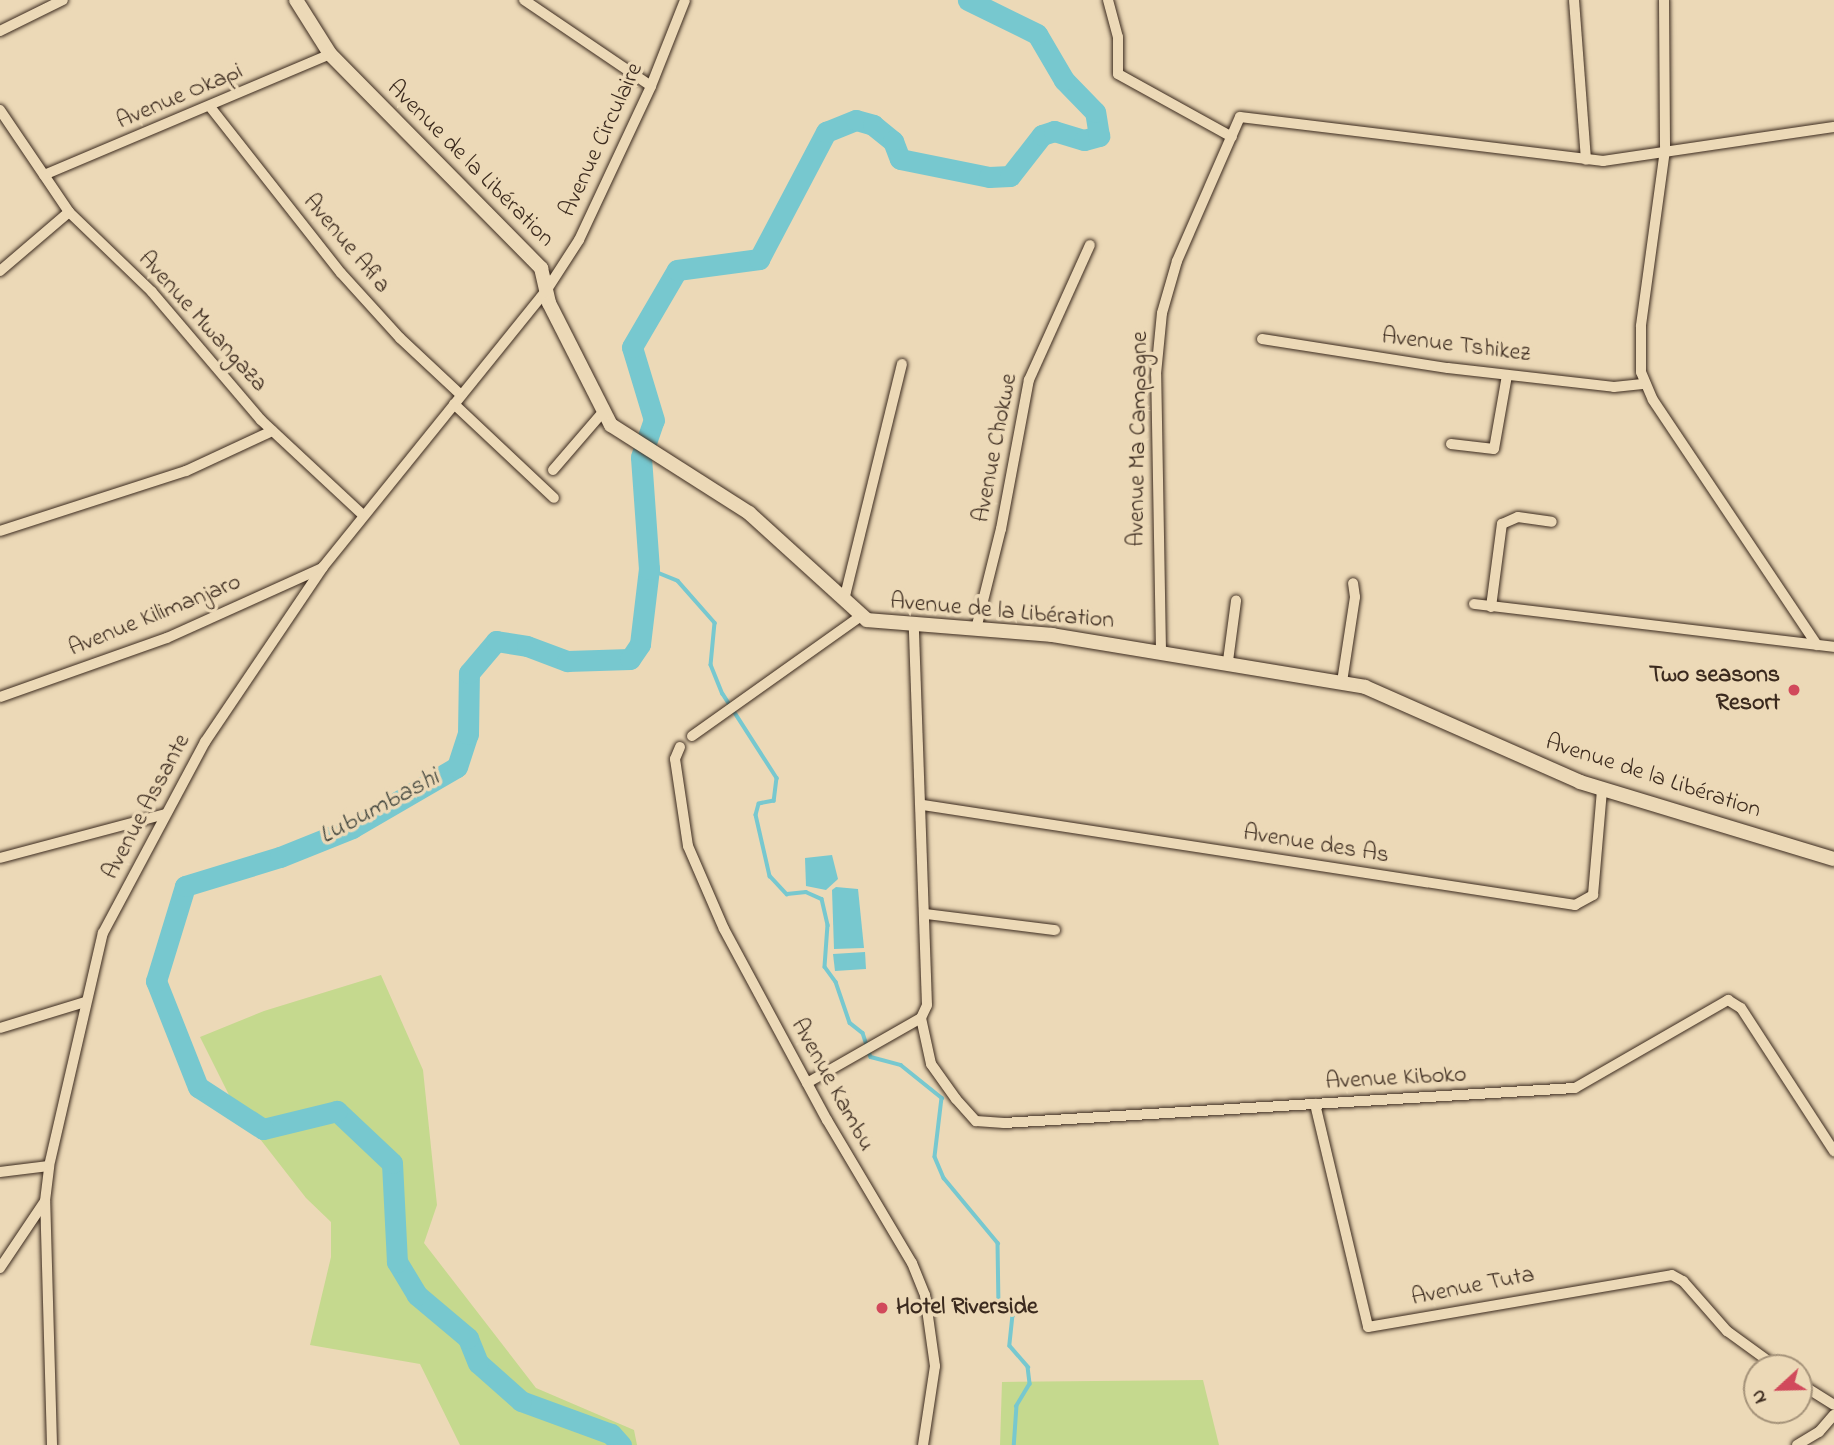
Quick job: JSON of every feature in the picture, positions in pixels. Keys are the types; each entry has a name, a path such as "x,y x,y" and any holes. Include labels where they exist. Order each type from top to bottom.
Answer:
{"street":[{"path":"0,31 63,0"},
{"name":"Avenue de la Libération","path":"296,0 330,54 538,265 544,274 545,291 602,413 627,438 668,461 763,524 861,615 876,623 976,629 1228,661 1378,690 1547,770 1834,859"},
{"path":"524,0 650,86"},
{"name":"Avenue Circulaire","path":"545,291 583,233 650,86 685,0"},
{"path":"1101,0 1109,6 1118,37 1116,69 1123,79 1232,137"},
{"path":"1574,0 1586,160 1834,127"},
{"path":"1664,0 1665,150 1641,326 1645,384 1817,645"},
{"name":"Avenue Okapi","path":"44,175 211,108 330,54"},
{"name":"Avenue Afia","path":"211,108 341,273 458,400 554,498"},
{"name":"Avenue Mwangaza","path":"0,110 69,212 159,300 272,431 363,515"},
{"name":"Avenue Ma Campagne","path":"1161,652 1156,374 1162,313 1177,261 1240,117 1524,148 1586,160"},
{"path":"0,271 69,212"},
{"name":"Avenue Chokwe","path":"976,629 1034,364 1090,244"},
{"name":"Avenue Assante","path":"52,1445 45,1201 48,1166 103,933 205,742 323,567 545,291"},
{"name":"Avenue Tshikez","path":"1262,339 1614,387 1645,384"},
{"path":"844,600 902,364"},
{"path":"1451,444 1494,449 1507,374"},
{"path":"553,470 602,413"},
{"path":"0,531 186,471 272,431"},
{"path":"1491,607 1503,524 1518,517 1552,522"},
{"name":"Avenue Kilimanjaro","path":"0,697 158,641 323,567"},
{"path":"1342,682 1355,597 1353,583"},
{"path":"1228,661 1236,601"},
{"path":"1474,604 1834,647"},
{"path":"692,736 861,615"},
{"path":"807,1083 921,1018 928,992 923,805 914,626"},
{"name":"Avenue Kambu","path":"680,747 675,759 688,846 724,929 807,1083 912,1263 925,1294 935,1366 923,1445"},
{"name":"Avenue des As","path":"923,805 1575,905 1593,895 1602,789"},
{"path":"0,858 165,814"},
{"path":"926,914 1055,930"},
{"name":"Avenue Kiboko","path":"921,1018 931,1064 971,1117 981,1122 1582,1086 1716,1003 1728,1000 1741,1008 1834,1151"},
{"path":"0,1028 85,1002"},
{"name":"Avenue Tuta","path":"1315,1104 1367,1327 1669,1275 1683,1281 1727,1331 1759,1354"},
{"path":"0,1172 48,1166"},
{"path":"0,1269 45,1201"},
{"path":"1813,1392 1834,1405"},
{"path":"1797,1445 1819,1432 1834,1415"}],"green space":[{"path":"381,975 423,1070 437,1205 424,1243 536,1388 634,1430 637,1445 460,1445 420,1364 310,1345 331,1257 331,1222 306,1198 235,1107 200,1037 264,1011"},
{"path":"1203,1380 1219,1445 1000,1445 1002,1382"}],"water":[{"path":"832,855 838,879 826,890 806,886 805,858"},
{"path":"836,887 858,889 864,948 834,949 832,890"},
{"path":"865,952 866,969 835,971 833,954"}],"waterway":[{"name":"Lubumbashi","path":"621,1445 611,1434 521,1401 478,1363 468,1338 417,1295 397,1262 392,1163 337,1111 263,1129 198,1087 156,981 185,886 280,857 352,828 457,767 468,734 469,673 496,641 527,646 567,661 630,659 640,644 649,569 641,457 654,420 632,347 677,270 759,259 826,132 856,120 873,125 893,141 900,159 989,177 1010,176 1042,135 1054,131 1084,140 1099,136 1095,112 1064,80 1037,34 968,0"},
{"path":"649,569 678,581 715,623 711,665 723,694 777,778 774,801 759,804 756,815 770,876 787,894 806,892 822,899 828,925 825,967 836,982 850,1023 863,1033 871,1057 901,1065 942,1098 935,1157 944,1178 998,1243 999,1306 1013,1315 1010,1346 1028,1367 1030,1384 1017,1406 1014,1445"}],"place":[{"name":"Two seasons Resort","path":"1794,690"},
{"name":"Hotel Riverside","path":"882,1308"}]}
